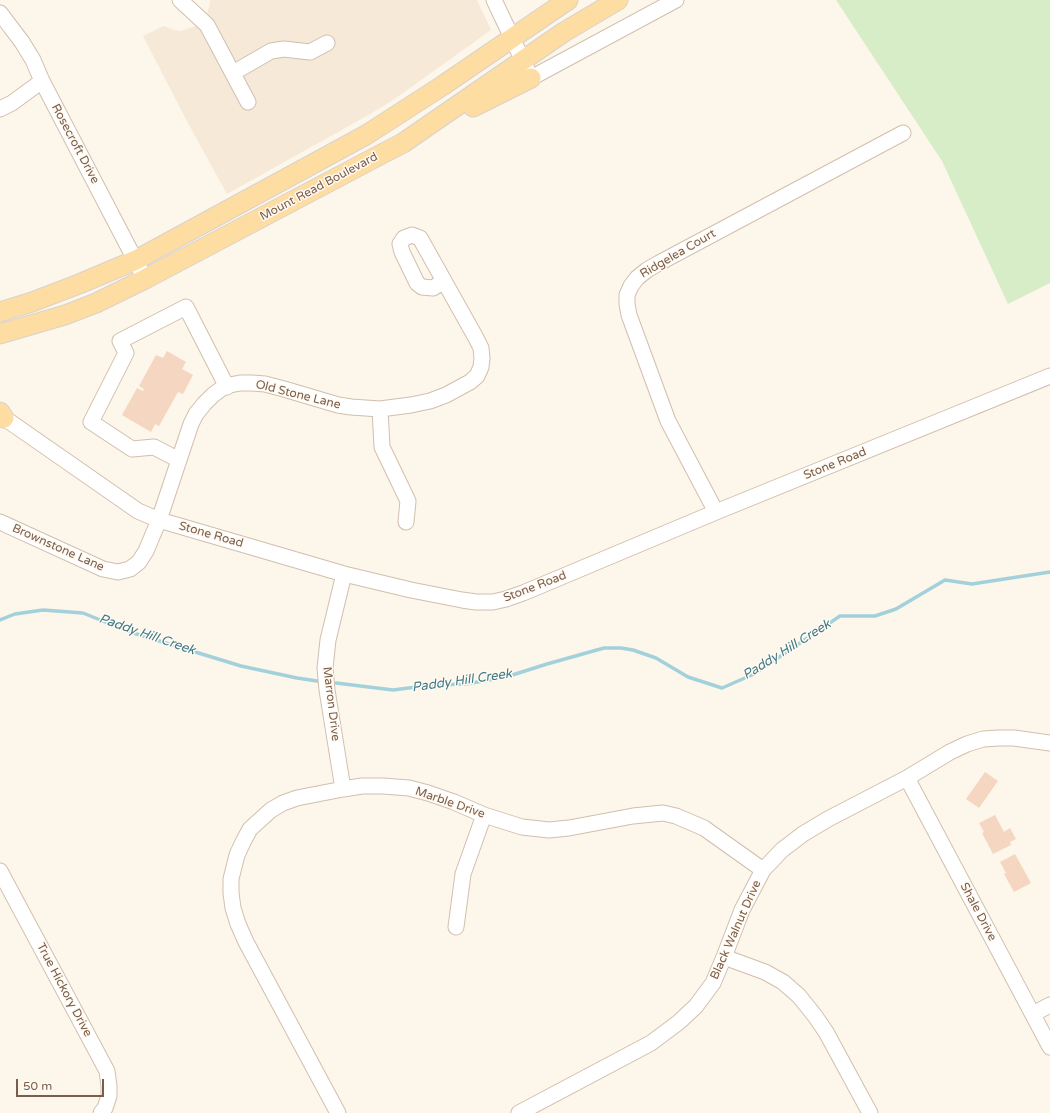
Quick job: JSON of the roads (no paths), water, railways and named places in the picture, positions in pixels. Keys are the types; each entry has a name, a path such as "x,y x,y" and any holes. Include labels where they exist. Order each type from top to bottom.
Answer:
{"main road":[{"name":"Mount Read Boulevard","path":"0,312 32,302 136,260 366,135 442,86 568,0"},
{"name":"Mount Read Boulevard","path":"4,334 65,315 96,303 403,143 527,69 564,32 618,0"}],"street":[{"path":"180,0 207,25 248,102"},
{"path":"494,0 527,69"},
{"name":"Mount Read Boulevard","path":"527,69 676,0"},
{"name":"Rosecroft Drive","path":"0,13 22,42 33,60 42,81 145,278"},
{"path":"233,73 271,51 284,49 310,52 328,43"},
{"path":"0,110 42,81"},
{"name":"Ridgelea Court","path":"716,512 668,421 629,315 627,304 630,286 647,270 659,263 903,133"},
{"name":"Old Stone Lane","path":"159,520 191,424 196,414 213,395 227,387 240,383 265,384 338,405 380,409 430,401 446,395 470,382 476,376 481,367 481,348 444,281"},
{"path":"179,460 154,447 132,449 90,422 126,353 120,341 186,308 227,387"},
{"name":"Stone Road","path":"2,415 138,511 159,520 344,574 411,590 462,600 493,602 506,599 1050,376"},
{"path":"380,409 382,447 408,501 406,522"},
{"name":"Brownstone Lane","path":"0,522 103,569 118,572 130,569 139,562 146,551 159,520"},
{"name":"Marron Drive","path":"343,789 325,668 328,640 344,574"},
{"name":"Black Walnut Drive","path":"519,1113 650,1043 679,1022 696,1006 713,983 742,910 763,870 782,850 803,834 967,744 983,739 999,738 1014,738 1050,743"},
{"name":"Shale Drive","path":"906,778 1050,1047"},
{"name":"Marble Drive","path":"338,1113 246,942 233,908 231,879 243,842 250,830 272,810 283,803 297,798 362,786 409,788 428,793 484,815 522,827 549,830 569,828 641,815 663,813 676,816 704,828 763,870"},
{"path":"456,927 463,874 484,815"},
{"name":"True Hickory Drive","path":"0,871 107,1070 109,1096 105,1108 101,1113"},
{"path":"724,957 766,972 783,982 799,996 826,1032 870,1113"},
{"path":"1032,1014 1050,1005"}],"waterway":[{"name":"Paddy Hill Creek","path":"336,683 393,690 432,685 466,684 506,677 604,648 621,648 633,650 656,658 688,677 722,688 754,674 840,616 875,616 896,609 945,580 972,584 1050,572"},
{"name":"Paddy Hill Creek","path":"0,620 15,614 43,610 83,613 130,632 241,666 317,681"}]}
